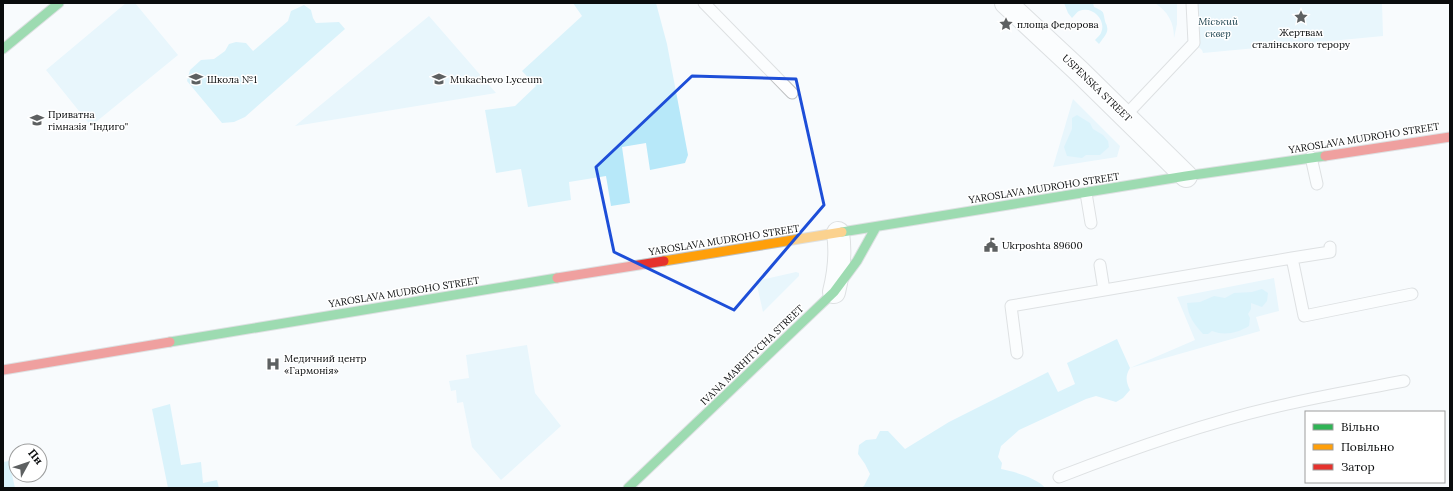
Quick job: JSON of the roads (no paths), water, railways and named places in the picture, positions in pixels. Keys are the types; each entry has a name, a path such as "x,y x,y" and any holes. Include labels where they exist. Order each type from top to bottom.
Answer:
{"street":[{"path":"3,49 59,3"},
{"name":"USPENSKA STREET","path":"1006,3 1032,26 1186,176"},
{"name":"YAROSLAVA MUDROHO STREET","path":"3,370 415,301 1186,176 1450,136"},
{"name":"IVANA MARHITYCHA STREET","path":"628,488 834,292 848,276 860,258 876,227"},
{"path":"834,292 840,270 840,245 838,233"}],"lane":[{"path":"704,3 792,93"},
{"path":"1125,116 1194,43 1192,3"},
{"path":"1311,157 1317,184"},
{"path":"1086,193 1091,223"},
{"path":"1017,354 1011,306 1330,252 1330,247"},
{"path":"1292,258 1304,316 1412,294"},
{"path":"1100,264 1104,290"},
{"path":"1059,477 1124,452 1230,419 1279,406 1404,381"}],"place":[{"name":"Жертвам сталінського терору","path":"1301,17"},
{"name":"площа Федорова","path":"1006,24"},
{"name":"Школа №1","path":"196,79"},
{"name":"Mukachevo Lyceum","path":"439,79"},
{"name":"Приватна гімназія \"Індиго\"","path":"37,120"},
{"name":"Ukrposhta 89600","path":"991,245"},
{"name":"Медичний центр «Гармонія»","path":"273,364"}],"park label":[{"name":"Міський сквер","path":"1218,26"}]}
